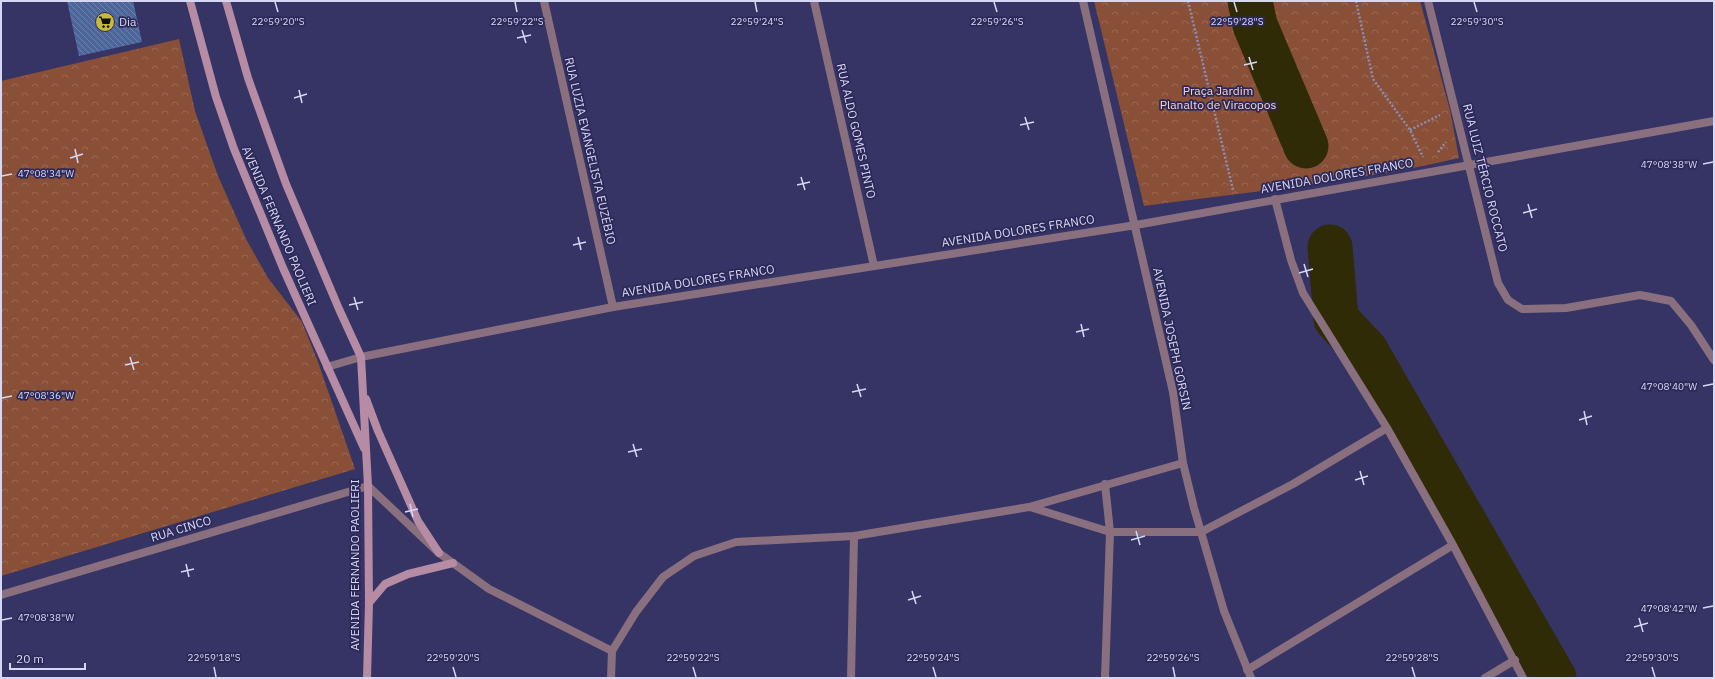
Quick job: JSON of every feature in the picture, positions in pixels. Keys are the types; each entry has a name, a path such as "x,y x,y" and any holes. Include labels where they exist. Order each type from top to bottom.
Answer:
{"main road":[{"name":"AVENIDA FERNANDO PAOLIERI","path":"190,1 216,98 234,149 283,268 366,452"},
{"name":"AVENIDA FERNANDO PAOLIERI","path":"226,1 248,78 286,184 361,357 368,486 369,603 367,678"},
{"path":"363,390 378,431 418,521 439,553"},
{"path":"369,603 385,584 408,574 453,563"}],"street":[{"name":"RUA LUZIA EVANGELISTA EUZÉBIO","path":"544,1 613,307"},
{"name":"RUA ALDO GOMES PINTO","path":"814,1 874,266"},
{"name":"AVENIDA JOSEPH GORSIN","path":"1083,1 1136,225 1173,392 1183,463 1224,611 1251,678"},
{"name":"RUA LUIZ TÉRCIO ROCCATO","path":"1428,1 1498,283 1508,300 1522,309 1566,308 1640,295 1671,301 1691,325 1714,360"},
{"name":"AVENIDA DOLORES FRANCO","path":"327,367 361,357 613,307 1136,225 1714,121"},
{"path":"1275,199 1291,260 1303,293 1387,428 1453,545 1515,660 1523,678"},
{"path":"1029,507 1110,532 1201,532 1293,484 1387,428"},
{"path":"611,678 612,651 636,612 663,577 694,556 736,542 854,536 1029,507 1105,484 1183,463"},
{"path":"1105,484 1110,532 1105,678"},
{"path":"368,486 439,553 489,589 612,651"},
{"name":"RUA CINCO","path":"1,595 368,486"},
{"path":"852,678 854,536"},
{"path":"1247,670 1453,545"},
{"path":"1485,678 1515,660"}],"path":[{"path":"1188,1 1234,194 1232,207"},
{"path":"1356,1 1374,79 1410,130 1424,160"},
{"path":"1410,130 1444,113"},
{"path":"1436,155 1449,139"}],"green space":[{"name":"Praça Jardim Planalto de Viracopos","path":"1094,1 1420,1 1450,110 1459,158 1381,174 1342,180 1144,206"},
{"path":"1131,1 1174,1 1174,4 1134,13"},
{"path":"179,39 195,111 218,176 246,239 268,278 302,322 318,362 355,469 1,576 1,81"}],"building":[{"name":"Dia","path":"67,1 133,1 142,42 79,56"}],"waterway":[{"path":"1250,1 1255,25 1306,146"},
{"path":"1330,247 1336,319 1366,351 1554,678"}],"place":[{"name":"Dia","path":"105,22"}]}
